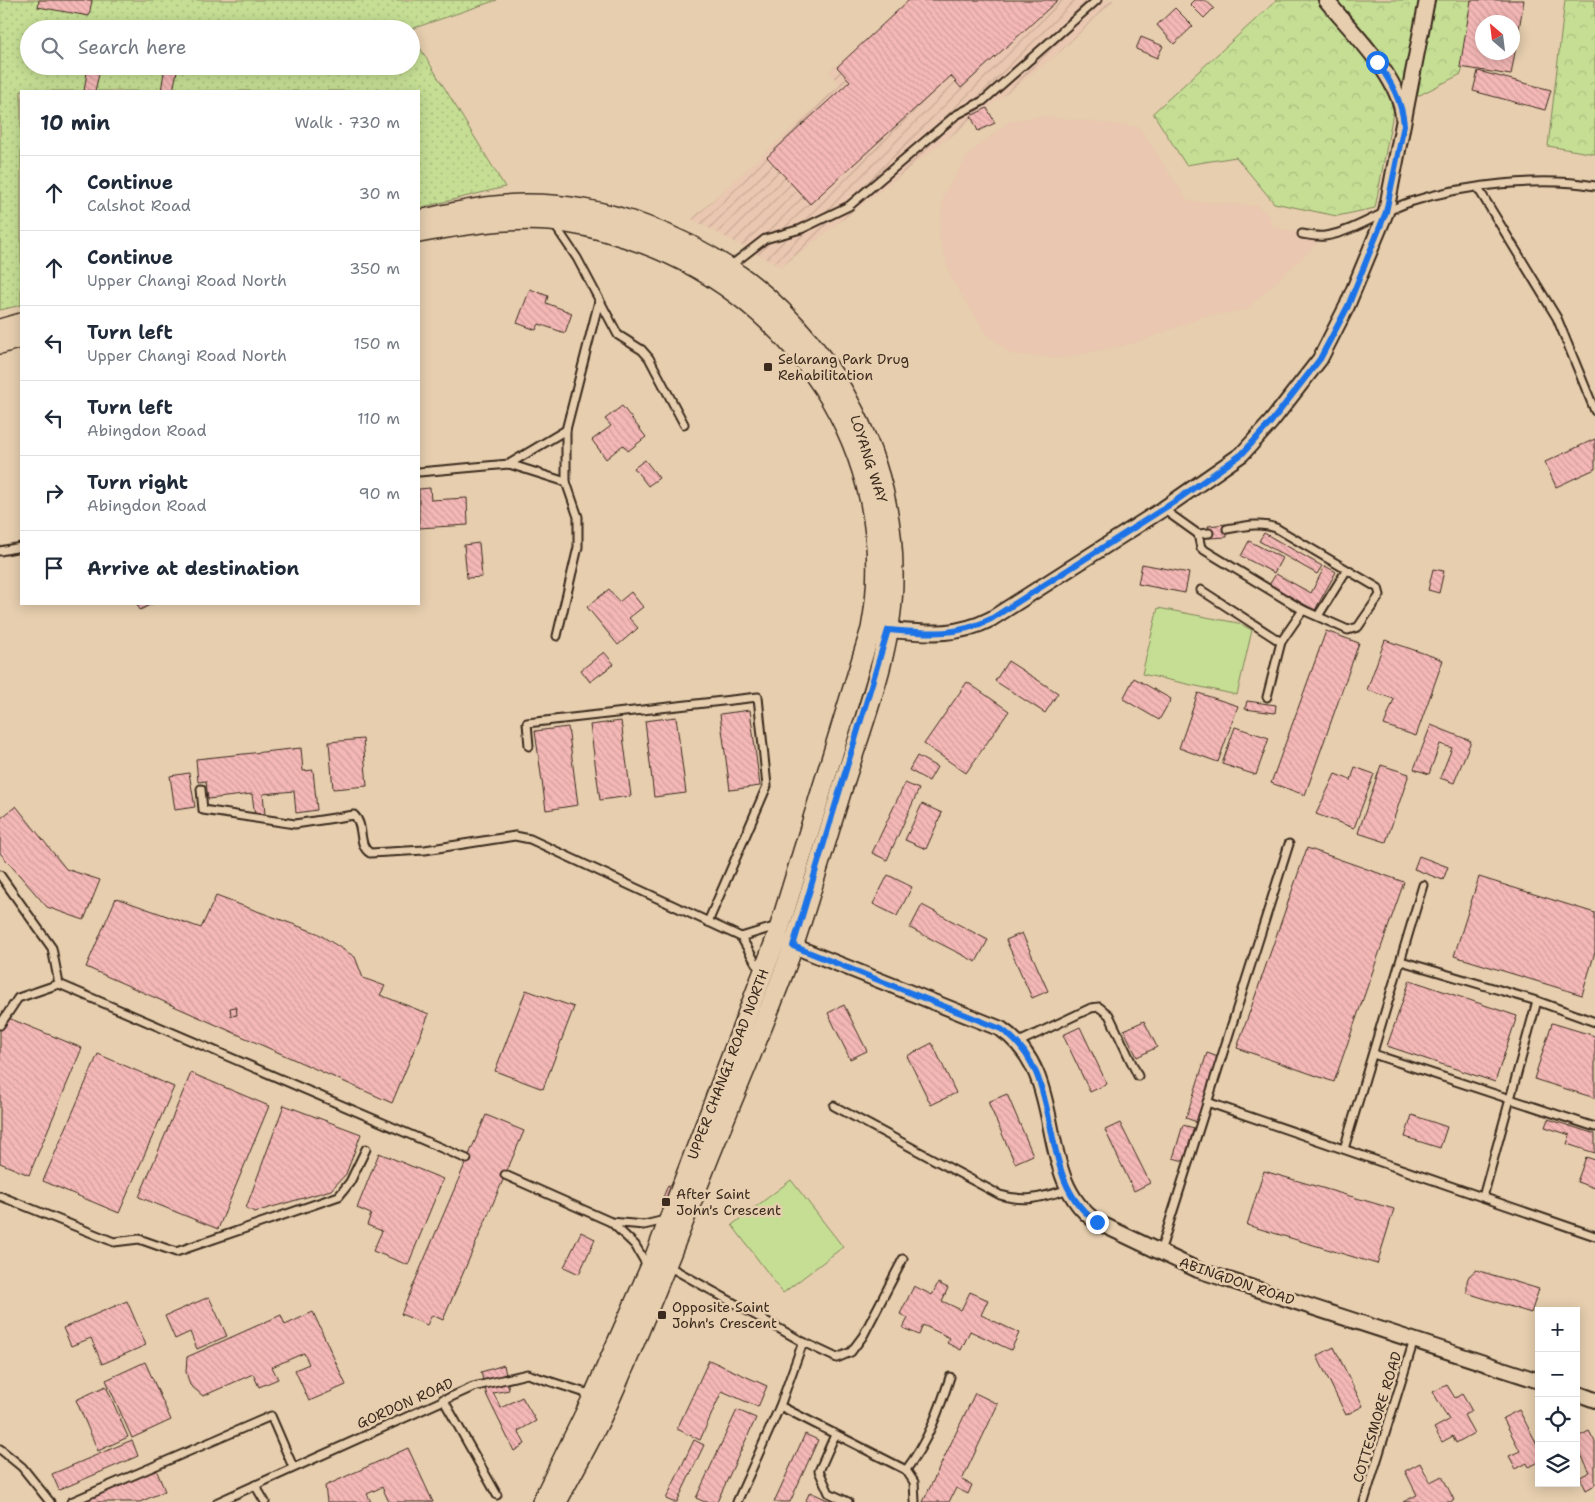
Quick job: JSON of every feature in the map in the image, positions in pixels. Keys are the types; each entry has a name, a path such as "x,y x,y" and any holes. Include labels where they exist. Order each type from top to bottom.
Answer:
{"street":[{"path":"1326,0 1390,81 1400,102 1404,125"},
{"path":"880,630 944,633 976,627 1163,509 1242,454 1257,439 1320,359 1348,306 1386,212 1427,0"},
{"name":"LOYANG WAY","path":"420,220 498,206 548,204 574,208 650,228 704,252 729,268 772,302 813,345 854,411 868,446 887,513 892,552 892,602"},
{"name":"LOYANG WAY","path":"420,234 514,220 552,221 582,226 641,242 697,267 742,297 785,337 802,358 844,424 867,486 876,550 876,596 880,630"},
{"path":"0,328 20,323"},
{"path":"0,344 20,338"},
{"name":"UPPER CHANGI ROAD NORTH","path":"557,1502 656,1265 783,937 880,664 880,630 892,602"},
{"name":"UPPER CHANGI ROAD NORTH","path":"656,1265 669,1218 762,975 783,937"},
{"name":"ABINGDON ROAD","path":"783,937 1001,1029 1019,1042 1042,1082 1062,1171 1069,1189 1083,1212 1097,1222 1198,1270 1535,1380"},
{"path":"1580,1394 1595,1400"},
{"name":"UPPER CHANGI ROAD NORTH","path":"542,1502 602,1397"}],"lane":[{"path":"729,268 765,239 801,229 849,206 956,116 983,101 1097,0"},
{"path":"1302,234 1323,236 1338,233 1410,202 1478,188 1526,182 1576,182 1595,186"},
{"path":"1478,188 1557,318 1595,411"},
{"path":"552,221 576,258 618,335 642,350 649,358 684,424"},
{"path":"556,636 578,547 578,517 566,482 566,430 599,301"},
{"path":"509,464 566,430"},
{"path":"420,472 509,464 566,482"},
{"path":"1163,509 1198,534 1201,548 1303,610 1353,630 1358,627 1380,595 1378,588 1346,571 1276,528 1266,524 1227,529"},
{"path":"1198,534 1209,532"},
{"path":"0,551 20,547"},
{"path":"1318,616 1346,571"},
{"path":"1201,590 1281,642"},
{"path":"1267,697 1281,642 1303,610"},
{"path":"529,746 527,723 758,697 767,786 708,922"},
{"path":"201,789 202,810 295,824 354,815 359,820 364,846 370,853 410,851 515,836 530,839 637,887 741,937 783,937"},
{"path":"1160,1252 1289,844"},
{"path":"0,874 52,948 59,984"},
{"path":"1344,1149 1423,885"},
{"path":"741,937 762,975"},
{"path":"1401,961 1537,1001 1595,1022"},
{"path":"0,1025 18,998 59,984 468,1159"},
{"path":"1483,1197 1537,1001"},
{"path":"1019,1042 1091,1008 1099,1007 1109,1015 1138,1076"},
{"path":"1373,1054 1595,1127"},
{"path":"1207,1102 1595,1236"},
{"path":"834,1106 1000,1196 1017,1200 1040,1198 1069,1189"},
{"path":"0,1196 114,1242 139,1239 176,1252 339,1196 350,1182 366,1150"},
{"path":"505,1175 611,1222 644,1225 669,1218"},
{"path":"611,1222 642,1254 656,1265 837,1358 851,1352 863,1336 903,1259"},
{"name":"COTTESMORE ROAD","path":"1364,1502 1414,1340"},
{"path":"737,1502 780,1406 803,1342"},
{"name":"GORDON ROAD","path":"218,1502 442,1399 473,1387 527,1374 602,1397"},
{"path":"906,1470 921,1450 934,1423 950,1377"},
{"path":"442,1399 497,1495"},
{"path":"780,1406 906,1470 914,1482 915,1502"},
{"path":"71,1502 271,1416 293,1467"},
{"path":"835,1435 820,1471 829,1493 848,1502"},
{"path":"0,1449 22,1467 50,1502"},
{"path":"255,1485 265,1502"}],"shaded area":[{"path":"909,0 1114,0 1060,52 781,267 692,219 840,85 829,72"},
{"path":"1040,116 1139,127 1188,201 1258,206 1269,216 1273,226 1321,240 1246,310 1205,316 1138,342 1062,358 1011,354 987,335 952,280 939,237 943,196 968,155 1008,122"}],"green space":[{"path":"0,0 497,0 420,26 420,20 20,20 20,75 420,75 420,48 505,187 420,208 420,90 20,90 20,305 0,310"},
{"path":"1277,0 1482,0 1478,15 1475,15 1475,25 1461,74 1394,108 1375,208 1337,216 1274,203 1236,157 1186,165 1153,113"},
{"path":"1565,0 1595,0 1595,154 1548,146"},
{"path":"1158,608 1238,623 1252,630 1237,695 1142,674"},
{"path":"791,1180 843,1247 783,1293 732,1225"}],"building":[{"path":"39,0 92,0 89,16 38,7"},
{"path":"909,0 1058,0 961,88 951,76 810,204 767,157 850,81 837,67"},
{"path":"1194,0 1205,0 1214,8 1204,18 1190,4"},
{"path":"1471,0 1524,0 1520,23 1520,15 1475,15 1475,60 1514,60 1511,75 1460,67"},
{"path":"1175,8 1193,26 1174,44 1157,25"},
{"path":"1141,37 1163,46 1157,58 1136,49"},
{"path":"1478,71 1551,90 1545,110 1473,91"},
{"path":"87,75 99,75 95,90 84,90"},
{"path":"164,75 176,75 173,90 161,90"},
{"path":"987,108 995,123 978,131 971,116"},
{"path":"530,289 548,296 546,303 572,313 565,333 539,324 536,330 517,323"},
{"path":"622,406 646,437 628,451 623,445 606,459 592,440 611,426 605,419"},
{"path":"1595,439 1595,469 1556,487 1545,462"},
{"path":"645,460 659,478 648,486 634,468"},
{"path":"430,488 431,500 467,498 468,525 420,528 420,489"},
{"path":"1226,524 1227,537 1209,538 1208,526"},
{"path":"1264,533 1322,566 1317,574 1259,541"},
{"path":"1249,541 1282,558 1274,573 1241,556"},
{"path":"479,543 482,577 467,578 464,545"},
{"path":"1142,564 1189,573 1185,593 1138,584"},
{"path":"1325,566 1336,572 1315,610 1269,585 1276,574 1311,593"},
{"path":"1433,569 1444,571 1439,593 1428,590"},
{"path":"609,589 619,602 631,592 643,607 629,618 638,628 618,645 587,607"},
{"path":"138,605 150,605 140,610"},
{"path":"1326,631 1359,643 1305,795 1271,783"},
{"path":"1385,640 1443,660 1416,736 1384,725 1394,699 1367,690"},
{"path":"604,652 614,664 590,682 581,670"},
{"path":"1008,661 1058,693 1045,713 995,681"},
{"path":"1134,678 1171,699 1159,720 1123,699"},
{"path":"967,682 1009,711 966,773 924,744"},
{"path":"1198,693 1238,706 1218,762 1179,748"},
{"path":"1247,701 1276,705 1275,713 1245,709"},
{"path":"750,710 760,786 730,790 720,714"},
{"path":"676,717 686,793 654,797 645,721"},
{"path":"621,721 631,796 600,800 590,725"},
{"path":"1431,725 1471,741 1454,783 1440,778 1452,748 1440,744 1429,774 1414,769"},
{"path":"568,727 578,805 546,810 535,731"},
{"path":"1235,727 1269,738 1256,775 1222,764"},
{"path":"363,739 367,786 333,789 329,742"},
{"path":"301,748 303,771 313,770 317,810 296,813 294,791 263,794 265,814 255,816 252,794 208,799 206,781 198,782 196,759"},
{"path":"917,756 937,767 929,781 909,770"},
{"path":"1381,765 1409,774 1386,842 1358,833"},
{"path":"1355,767 1374,774 1354,828 1316,814 1335,774 1351,780"},
{"path":"189,773 195,807 175,810 170,776"},
{"path":"905,783 919,789 887,860 872,853"},
{"path":"922,804 942,813 926,849 905,840"},
{"path":"16,806 66,869 100,880 84,920 47,907 0,853 0,819"},
{"path":"1307,848 1404,882 1334,1082 1237,1048"},
{"path":"1419,856 1448,867 1443,880 1414,869"},
{"path":"888,875 912,887 897,916 873,904"},
{"path":"1479,877 1595,913 1595,952 1582,995 1454,956"},
{"path":"216,896 317,933 355,957 363,978 385,986 380,995 429,1014 392,1103 86,967 116,898 201,928"},
{"path":"922,905 988,940 976,962 910,928"},
{"path":"1022,933 1048,991 1032,998 1006,940"},
{"path":"1410,980 1517,1016 1495,1082 1387,1046"},
{"path":"526,990 574,1007 543,1089 495,1071"},
{"path":"844,1005 867,1051 850,1059 828,1013"},
{"path":"236,1007 237,1015 231,1016 230,1008"},
{"path":"6,1017 82,1048 29,1175 0,1163 0,1031"},
{"path":"1144,1021 1157,1047 1137,1057 1124,1030"},
{"path":"1552,1023 1595,1036 1595,1098 1534,1079"},
{"path":"1080,1027 1107,1084 1090,1092 1063,1035"},
{"path":"932,1043 956,1093 931,1105 907,1056"},
{"path":"1207,1053 1218,1057 1197,1122 1186,1118"},
{"path":"98,1054 174,1087 119,1213 43,1181"},
{"path":"191,1073 269,1106 218,1229 139,1197"},
{"path":"1007,1094 1033,1155 1015,1163 988,1102"},
{"path":"284,1105 361,1134 346,1174 331,1190 255,1212 246,1208"},
{"path":"486,1115 524,1131 443,1320 432,1315 427,1325 401,1314"},
{"path":"1412,1115 1447,1127 1440,1148 1405,1137"},
{"path":"1548,1119 1595,1134 1595,1153 1567,1144 1570,1135 1545,1127"},
{"path":"1120,1123 1150,1183 1134,1191 1105,1130"},
{"path":"1183,1125 1194,1128 1184,1161 1173,1158"},
{"path":"379,1153 443,1179 408,1265 373,1251 382,1231 367,1225 371,1214 357,1208"},
{"path":"1586,1157 1595,1160 1595,1188 1577,1182"},
{"path":"1264,1171 1394,1209 1377,1264 1247,1225"},
{"path":"668,1185 676,1188 668,1208 660,1205"},
{"path":"581,1232 595,1239 579,1274 564,1267"},
{"path":"1476,1270 1539,1289 1531,1313 1467,1293 1467,1281 1469,1276"},
{"path":"938,1283 948,1288 942,1301 961,1310 970,1292 988,1300 981,1315 1019,1333 1011,1350 970,1331 961,1350 947,1343 950,1338 923,1325 919,1335 903,1328 908,1318 900,1314 914,1286 932,1295"},
{"path":"209,1297 227,1336 197,1349 190,1332 175,1339 165,1316"},
{"path":"127,1301 146,1345 102,1364 91,1338 71,1346 63,1328"},
{"path":"313,1312 346,1385 309,1401 295,1370 309,1364 304,1353 272,1367 278,1379 259,1387 253,1374 203,1396 190,1385 186,1372 187,1357 281,1315 285,1325"},
{"path":"1334,1347 1363,1406 1346,1415 1317,1356"},
{"path":"709,1360 767,1386 758,1407 722,1391 700,1440 677,1429"},
{"path":"145,1362 171,1420 132,1438 106,1380"},
{"path":"504,1365 509,1390 493,1393 501,1408 522,1397 536,1421 518,1431 525,1444 514,1451 487,1396 481,1372"},
{"path":"1447,1385 1455,1398 1462,1394 1472,1411 1464,1415 1474,1433 1456,1443 1453,1436 1442,1442 1434,1428 1449,1420 1433,1392"},
{"path":"106,1386 128,1437 98,1451 76,1400"},
{"path":"975,1393 998,1404 962,1480 972,1485 968,1494 956,1488 949,1502 923,1502"},
{"path":"737,1410 756,1418 717,1502 705,1502 696,1498"},
{"path":"1519,1410 1535,1440 1535,1464 1529,1467 1527,1463 1516,1469 1509,1456 1520,1451 1503,1418"},
{"path":"1589,1431 1595,1442 1595,1485 1586,1490 1580,1477 1590,1472 1580,1453 1580,1436"},
{"path":"805,1434 818,1440 790,1502 774,1502"},
{"path":"132,1440 138,1456 59,1490 52,1474"},
{"path":"694,1440 704,1445 677,1502 673,1502 666,1499"},
{"path":"408,1448 433,1502 389,1502 382,1487 367,1494 371,1502 327,1502 325,1486"},
{"path":"1420,1463 1430,1482 1442,1476 1454,1500 1450,1502 1403,1502 1417,1495 1405,1471"},
{"path":"155,1467 165,1491 140,1502 75,1502"},
{"path":"810,1492 832,1502 805,1502"}],"place":[{"name":"Selarang Park Drug Rehabilitation","path":"768,367"},
{"name":"After Saint John's Crescent","path":"666,1202"},
{"name":"Opposite Saint John's Crescent","path":"662,1315"}],"route":[{"path":"1097,1222 1083,1212 1069,1189 1062,1171 1042,1082 1019,1042 1001,1029 793,946 883,655 888,630 961,632 991,619 1174,502 1242,454 1271,422 1320,359 1348,306 1386,212 1404,125 1400,102 1390,81 1377,62"}]}
